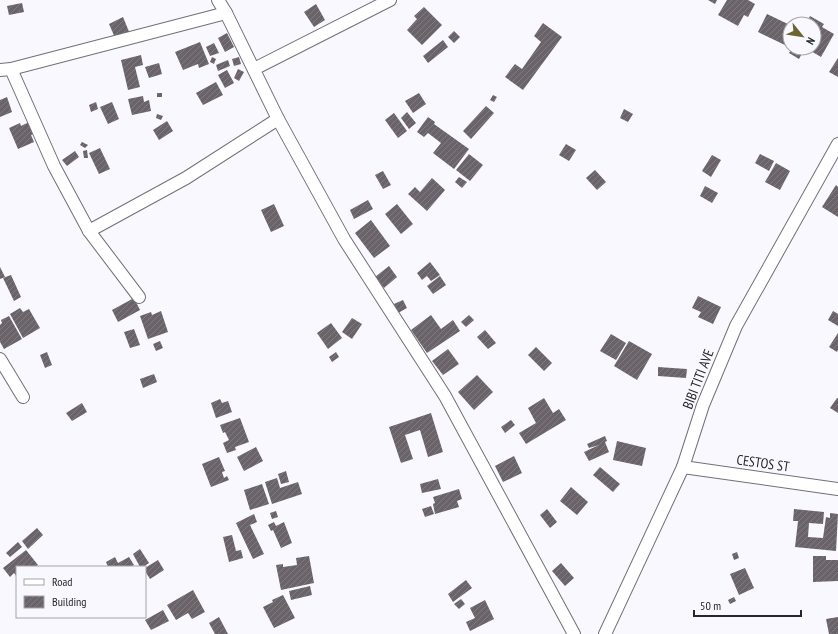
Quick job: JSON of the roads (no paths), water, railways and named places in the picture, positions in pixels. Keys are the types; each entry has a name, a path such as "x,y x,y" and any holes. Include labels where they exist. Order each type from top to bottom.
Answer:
{"street":[{"path":"218,0 226,13 278,119 344,239 445,396 574,634"},
{"path":"254,69 390,0"},
{"path":"140,296 88,231 6,69 226,13"},
{"path":"88,231 186,178 278,119"},
{"name":"BIBI TITI AVE","path":"605,634 683,466 704,405 736,326 838,144"},
{"path":"0,359 23,398"},
{"name":"CESTOS ST","path":"683,466 838,489"}]}
